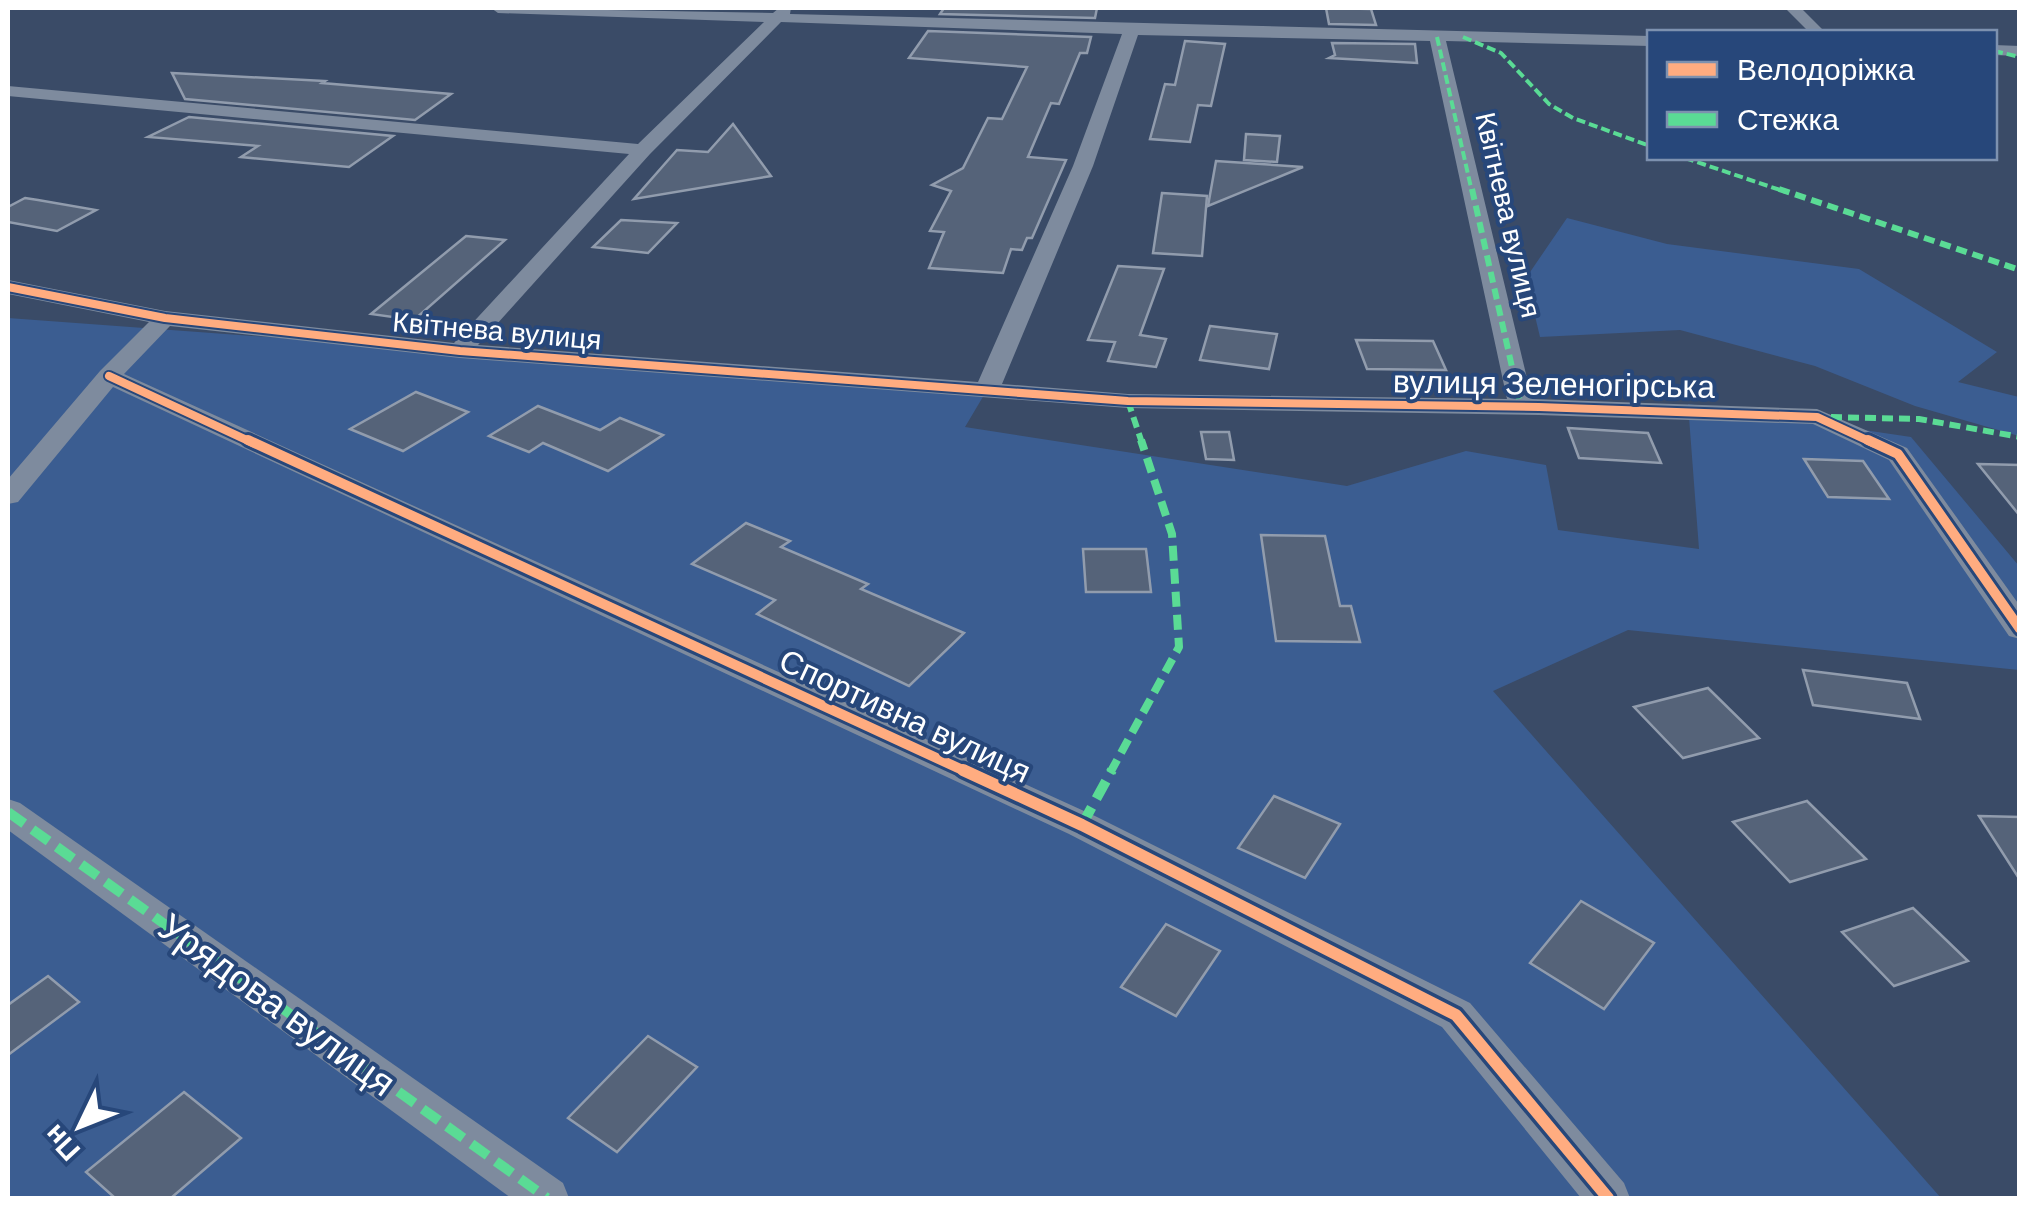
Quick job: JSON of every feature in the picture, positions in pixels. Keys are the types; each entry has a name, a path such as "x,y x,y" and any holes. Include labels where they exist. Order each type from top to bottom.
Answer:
{"street":[{"path":"498,8 783,13 1132,30 1647,42"},
{"path":"1793,8 1816,30"},
{"name":"Квітнева вулиця","path":"460,352 644,150 783,13"},
{"path":"987,390 1083,166 1132,30"},
{"name":"Квітнева вулиця","path":"1437,37 1521,406"},
{"path":"8,91 426,133 644,150"},
{"name":"Квітнева вулиця","path":"8,286 165,318 460,352 987,390"},
{"path":"8,496 109,376 165,318"},
{"name":"Спортивна вулиця","path":"109,376 1082,825 1456,1016 1608,1198"},
{"name":"вулиця Зеленогірська","path":"987,390 1128,401 1521,406 1817,417 1898,454 2020,629"},
{"name":"Урядова вулиця","path":"8,812 547,1198"}],"shaded area":[{"path":"1567,218 1667,244 1859,269 1997,352 1958,382 2019,397 2019,436 1915,406 1815,366 1680,330 1540,337 1526,278"},
{"path":"8,318 987,390 965,427 1347,486 1466,451 1546,465 1558,530 1699,549 1688,404 1911,437 2019,566 2019,670 1628,630 1493,691 1941,1198 8,1198"}],"building":[{"path":"944,8 1097,8 1095,18 940,14"},
{"path":"1326,8 1371,9 1376,25 1329,24"},
{"path":"928,31 1091,37 1087,53 1080,53 1059,104 1051,103 1028,157 1066,160 1032,238 1027,238 1022,250 1011,249 1003,273 929,268 944,232 930,231 951,191 932,185 963,168 988,118 1002,119 1027,67 909,58"},
{"path":"1185,41 1225,44 1211,106 1198,105 1190,142 1150,139 1165,84 1175,85"},
{"path":"1332,43 1415,44 1417,63 1329,58 1335,55"},
{"path":"172,73 325,81 322,83 451,94 415,120 185,99"},
{"path":"189,117 393,136 349,167 241,157 258,146 148,137"},
{"path":"733,124 771,176 634,199 677,150 708,152"},
{"path":"1246,134 1280,136 1277,162 1244,160"},
{"path":"1216,161 1303,167 1208,206"},
{"path":"1162,193 1207,196 1202,256 1153,253"},
{"path":"25,198 96,210 57,231 8,222 8,207"},
{"path":"621,220 677,223 648,253 593,247"},
{"path":"466,236 505,240 414,320 371,314"},
{"path":"1118,266 1164,269 1140,335 1166,339 1156,367 1108,361 1115,342 1088,340"},
{"path":"1210,326 1277,334 1269,369 1200,360"},
{"path":"1356,340 1433,341 1446,370 1367,369"},
{"path":"416,392 468,412 403,451 350,429"},
{"path":"538,406 600,430 620,418 663,435 608,471 543,443 529,452 489,436"},
{"path":"1568,428 1648,433 1661,463 1579,458"},
{"path":"1201,432 1229,432 1234,460 1206,459"},
{"path":"1804,459 1863,461 1889,499 1828,497"},
{"path":"1978,464 2020,465 2020,516"},
{"path":"746,523 790,541 781,547 868,584 861,589 964,633 909,686 757,614 775,600 692,564"},
{"path":"1261,535 1325,536 1340,606 1351,606 1360,642 1276,641"},
{"path":"1083,549 1146,549 1151,592 1086,592"},
{"path":"1803,670 1907,683 1920,719 1813,705"},
{"path":"1708,688 1759,738 1683,758 1634,707"},
{"path":"1274,796 1340,824 1305,878 1238,848"},
{"path":"1807,801 1866,859 1790,882 1733,822"},
{"path":"1979,816 2020,817 2020,880"},
{"path":"1581,901 1654,943 1604,1009 1530,963"},
{"path":"1913,908 1968,961 1894,986 1842,932"},
{"path":"1166,924 1220,951 1176,1016 1121,987"},
{"path":"48,976 79,1002 8,1055 8,1005"},
{"path":"648,1036 697,1067 617,1152 568,1118"},
{"path":"184,1092 241,1138 171,1198 115,1198 86,1172"}],"marked path":[{"path":"1437,37 1521,407"},
{"path":"1463,37 1501,53 1549,104 1573,118 1647,145"},
{"path":"1997,52 2020,57"},
{"path":"1691,160 2020,270"},
{"path":"1082,825 1179,647 1172,534 1128,401"},
{"path":"1831,417 1919,419 2020,437"},
{"path":"8,812 547,1198"}],"cycle path":[{"path":"8,287 165,318 301,336 1128,401 1539,407 1817,417 1898,454 2020,629"},
{"path":"109,376 1082,825 1456,1015 1608,1198"}]}
